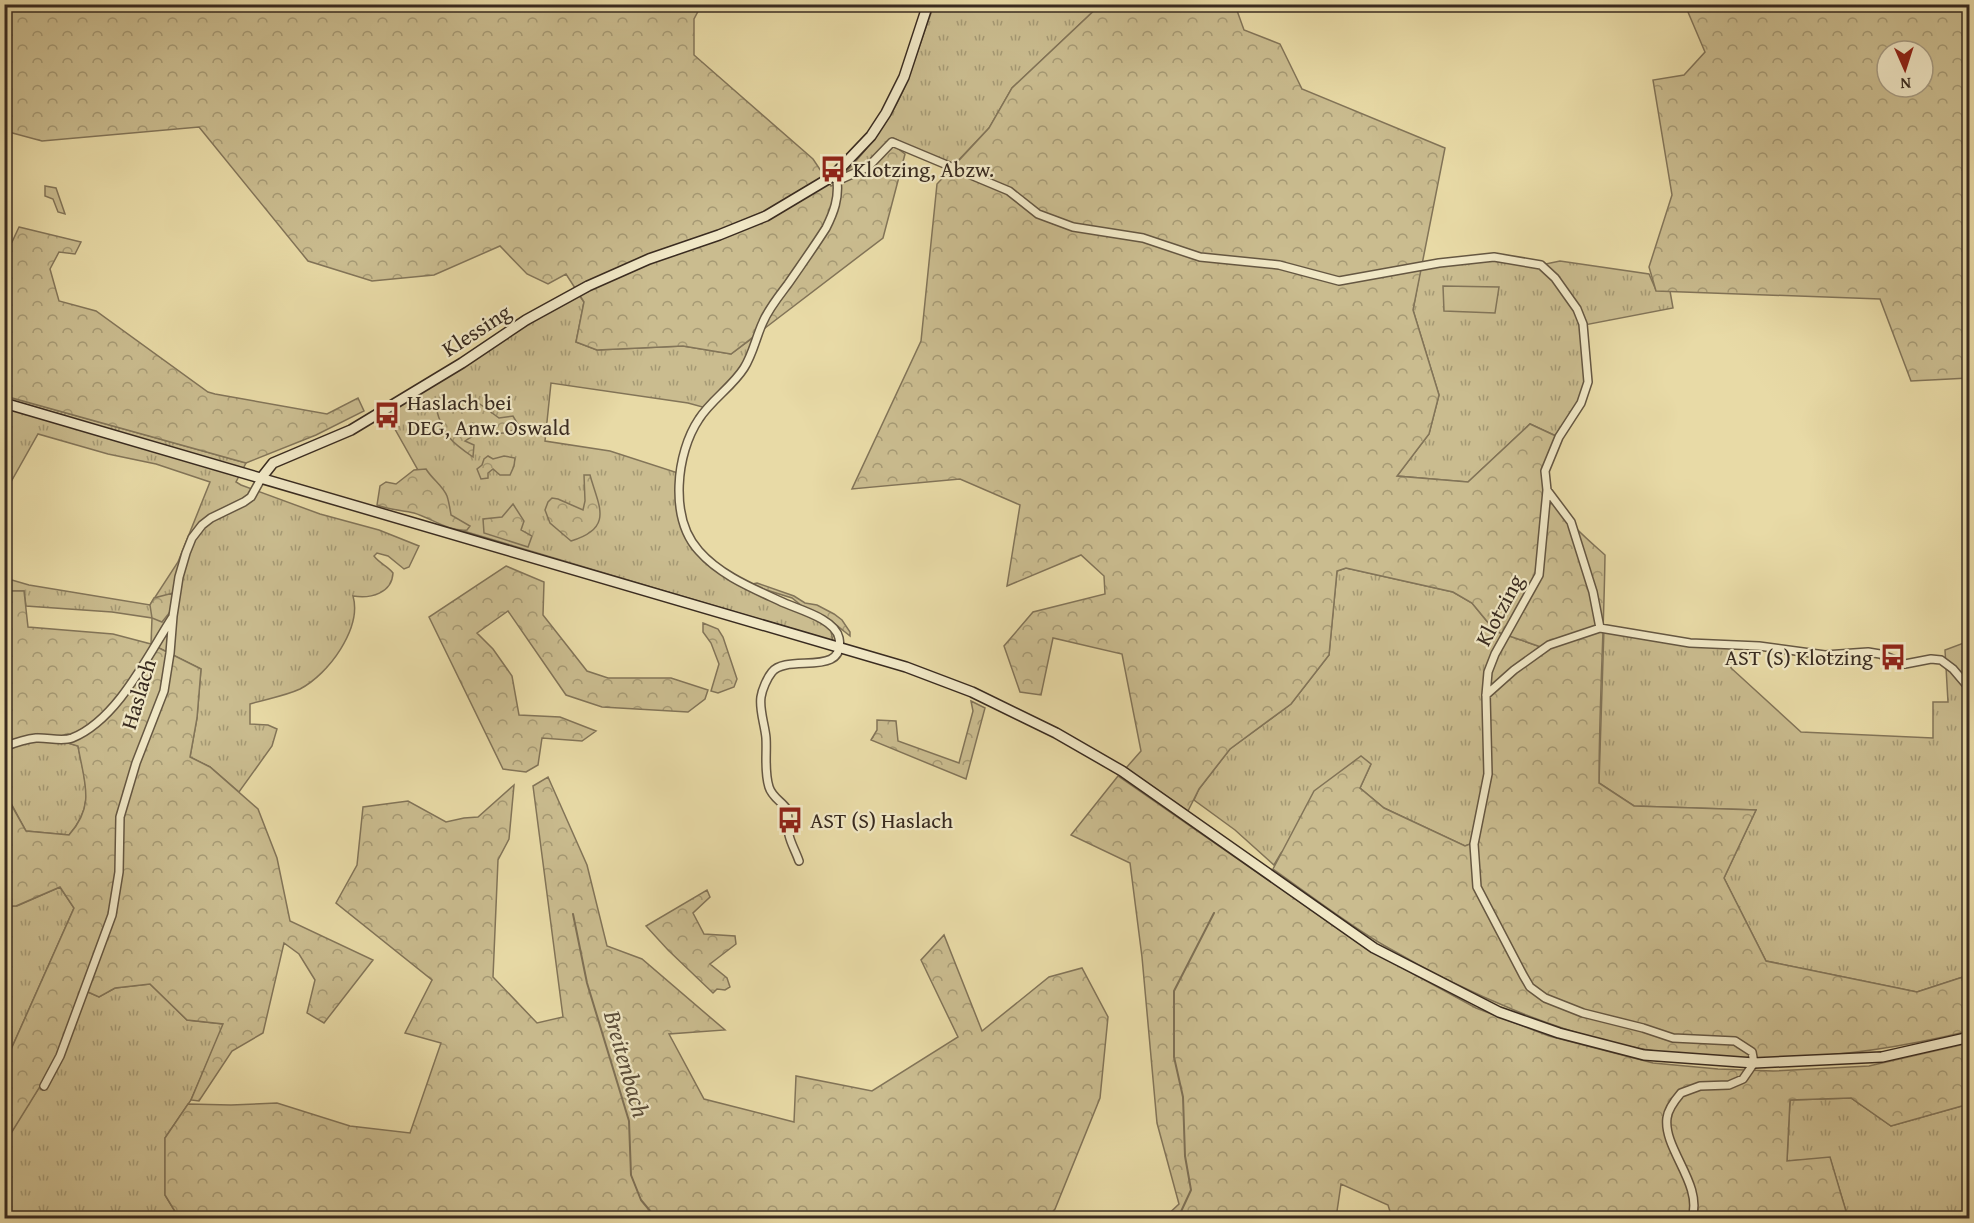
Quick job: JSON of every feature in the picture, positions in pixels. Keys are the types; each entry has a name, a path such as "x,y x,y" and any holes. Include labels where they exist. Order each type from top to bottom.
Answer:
{"main road":[{"name":"Klessing","path":"388,409 526,320 588,286 649,259 766,216 835,179 871,136 886,113 904,77 928,4"},
{"path":"4,403 906,667 972,692 1056,733 1122,771 1374,948 1499,1012 1559,1033 1644,1055 1754,1064 1882,1057 1970,1037"},
{"name":"Haslach","path":"262,477 273,463 351,430 388,409"}],"street":[{"name":"Klotzing","path":"835,179 868,167 892,142 1009,191 1038,214 1073,227 1143,238 1200,257 1279,265 1339,281 1439,263 1494,257 1541,265 1555,278 1577,309 1583,324 1588,382 1581,403 1559,437 1545,471 1547,490 1539,575 1495,654 1488,672 1486,695 1488,774 1474,844 1478,887 1530,987 1545,998 1583,1012 1673,1038 1736,1041 1752,1052 1754,1064"},
{"path":"799,861 790,838 786,809 775,798 768,785 766,737 761,698 771,673 776,668 788,664 828,661 837,654 839,649 838,636 832,626 821,618 734,578 698,551 687,530 679,488 683,455 692,430 704,412 745,367 763,322 826,228 833,214 838,193 835,179"},
{"name":"Haslach","path":"44,1086 60,1056 112,915 119,872 120,818 136,762 164,691 173,616 180,578 192,538 211,518 251,497 262,477"},
{"path":"1547,490 1570,522 1593,592 1600,628"},
{"path":"4,747 34,738 71,738 90,727 114,705 124,692 173,616"},
{"path":"1486,695 1514,670 1549,645 1600,628 1690,643 1759,646 1825,655 1868,652 1905,664 1931,659 1941,660 1953,669 1970,689"},
{"path":"1692,1218 1695,1210 1692,1194 1668,1134 1667,1117 1681,1093 1700,1086 1730,1085 1743,1079 1754,1064"}],"green space":[{"path":"702,4 694,19 694,55 813,159 831,186 868,169 893,145 905,154 883,238 731,354 683,346 597,350 576,342 584,302 566,274 548,284 527,274 500,246 434,275 372,281 308,261 199,127 42,141 5,131 5,5"},
{"path":"934,5 1100,5 1012,88 989,128 952,167 893,138 867,163 846,176 845,173 877,135 902,93"},
{"path":"1100,5 1235,5 1244,30 1280,44 1302,89 1445,148 1413,310 1439,395 1429,434 1397,476 1468,482 1530,424 1558,437 1545,469 1546,485 1558,508 1605,555 1599,783 1634,806 1756,810 1724,878 1766,961 1917,992 1969,975 1969,1031 1853,1053 1774,1058 1694,1056 1620,1044 1550,1024 1448,980 1371,937 1273,869 1314,791 1361,756 1371,764 1360,788 1384,808 1465,846 1473,843 1487,774 1483,696 1541,647 1495,631 1472,603 1453,592 1346,568 1337,571 1329,655 1291,704 1230,749 1199,789 1188,811 1126,768 1141,751 1122,654 1053,638 1041,695 1020,692 1004,646 1033,612 1105,594 1104,576 1081,555 1007,586 1020,505 960,479 852,489 921,341 937,184 989,128 1012,88"},
{"path":"1685,5 1969,5 1969,378 1911,381 1880,299 1656,291 1649,267 1672,195 1653,80 1684,75 1705,52"},
{"path":"45,186 56,188 65,214 58,212 53,199 45,196"},
{"path":"19,227 81,242 75,254 59,252 50,269 59,301 96,311 208,392 327,414 358,398 364,411 316,435 246,463 5,396 5,239 12,242"},
{"path":"1494,257 1541,265 1560,261 1649,274 1656,290 1670,291 1673,308 1584,325 1588,382 1582,403 1558,437 1530,424 1468,482 1397,476 1429,434 1439,395 1413,310 1421,266"},
{"path":"1443,286 1499,287 1495,313 1444,311"},
{"path":"577,292 584,302 576,342 597,350 683,346 731,354 754,337 741,373 706,408 688,403 551,383 545,441 610,451 678,473 684,525 707,560 742,583 829,622 833,641 450,527 387,415"},
{"path":"5,396 246,463 236,482 241,485 320,514 379,530 419,546 409,567 404,569 388,556 377,553 374,556 393,573 392,580 385,590 379,593 353,596 353,622 348,636 322,673 300,689 250,704 250,724 268,725 277,729 272,746 239,792 210,767 190,757 197,718 201,669 151,644 152,618 112,612 26,606 24,591 5,591 5,578 29,585 150,605 178,562 210,482 156,464 108,454 38,434 7,489 5,500"},
{"path":"473,399 499,418 513,416 519,426 506,433 479,434 465,441 474,445 473,457 449,437 436,408"},
{"path":"488,456 493,459 504,456 515,458 510,475 500,475 493,469 488,473 488,478 481,479 477,469"},
{"path":"426,469 445,492 451,515 470,526 467,530 454,529 414,513 377,505 380,486 386,482 396,484 414,470"},
{"path":"584,475 590,475 600,514 594,529 585,536 571,541 550,523 545,510 552,498 583,510"},
{"path":"513,504 524,521 521,530 532,536 528,547 484,533 483,519 502,517"},
{"path":"506,566 544,582 543,615 587,671 608,678 671,678 708,690 705,699 688,712 602,707 566,695 508,611 477,633 493,649 512,676 519,715 560,717 596,731 582,741 542,738 538,765 526,772 503,769 429,617"},
{"path":"1346,568 1453,592 1472,603 1495,631 1541,647 1487,774 1473,843 1465,846 1384,808 1360,788 1371,764 1281,853 1274,865 1235,830 1194,800 1199,789 1230,749 1291,704 1329,655 1337,571"},
{"path":"757,583 794,596 805,603 817,605 834,614 842,620 850,636 830,620 802,606 792,598 752,584"},
{"path":"5,591 24,591 28,627 113,634 151,644 201,669 197,718 190,757 210,767 258,809 277,858 290,921 373,960 324,1023 307,1013 315,980 299,954 284,943 263,1033 232,1051 199,1101 191,1100 223,1024 187,1020 150,984 115,988 99,997 88,992 78,1005 57,1059 5,1143 5,1063 74,908 60,887 16,906 5,906 4,792 26,831 69,835 83,814 86,793 78,746 48,737 5,749"},
{"path":"173,593 170,612 162,622 152,618 150,605 154,598"},
{"path":"703,623 718,629 723,637 737,679 734,687 718,693 711,691 719,664 711,643 703,632"},
{"path":"1604,628 1690,643 1731,645 1731,668 1801,732 1933,738 1933,702 1948,702 1945,650 1969,641 1969,975 1917,992 1766,961 1724,878 1756,810 1634,806 1599,783"},
{"path":"971,701 985,708 966,779 871,740 877,730 877,720 896,721 898,741 959,763 973,711"},
{"path":"48,737 78,746 85,782 86,803 83,813 69,835 26,831 5,792 4,749"},
{"path":"1118,776 1366,948 1476,1008 1549,1036 1653,1063 1718,1069 1773,1071 1869,1066 1969,1043 1969,1104 1891,1126 1851,1098 1790,1100 1787,1161 1830,1157 1848,1218 1392,1218 1388,1205 1341,1184 1336,1218 1164,1218 1179,1204 1157,1123 1142,957 1130,863 1071,835"},
{"path":"548,777 587,865 607,946 642,959 725,1030 669,1034 704,1099 794,1122 796,1076 872,1091 958,1037 921,960 944,935 982,1031 1049,977 1082,968 1108,1017 1100,1098 1055,1209 1047,1218 179,1218 165,1195 165,1138 188,1104 277,1103 350,1126 410,1133 441,1043 405,1033 432,980 336,903 357,865 363,807 408,801 446,822 478,817 514,785 509,839 498,860 493,977 537,1023 563,1017 533,786"},
{"path":"60,887 74,908 5,1063 5,906 17,906"},
{"path":"707,890 710,897 693,913 704,934 735,936 736,944 710,964 727,978 730,987 725,990 717,989 713,993 646,926"},
{"path":"150,984 187,1020 224,1024 191,1100 165,1138 165,1195 179,1218 5,1218 4,1143 57,1059 78,1005 88,992 99,997 115,988"},
{"path":"1851,1098 1891,1126 1969,1104 1969,1218 1848,1218 1830,1158 1787,1161 1790,1100"}],"waterway":[{"path":"1178,1218 1191,1190 1185,1156 1183,1097 1174,1057 1174,991 1214,913"},
{"name":"Breitenbach","path":"573,914 587,983 629,1121 631,1175 641,1200 656,1218"}],"place":[{"name":"Klotzing, Abzw.","path":"833,169"},
{"name":"Haslach bei DEG, Anw. Oswald","path":"387,415"},
{"name":"AST (S) Klotzing","path":"1893,657"},
{"name":"AST (S) Haslach","path":"790,820"}]}
